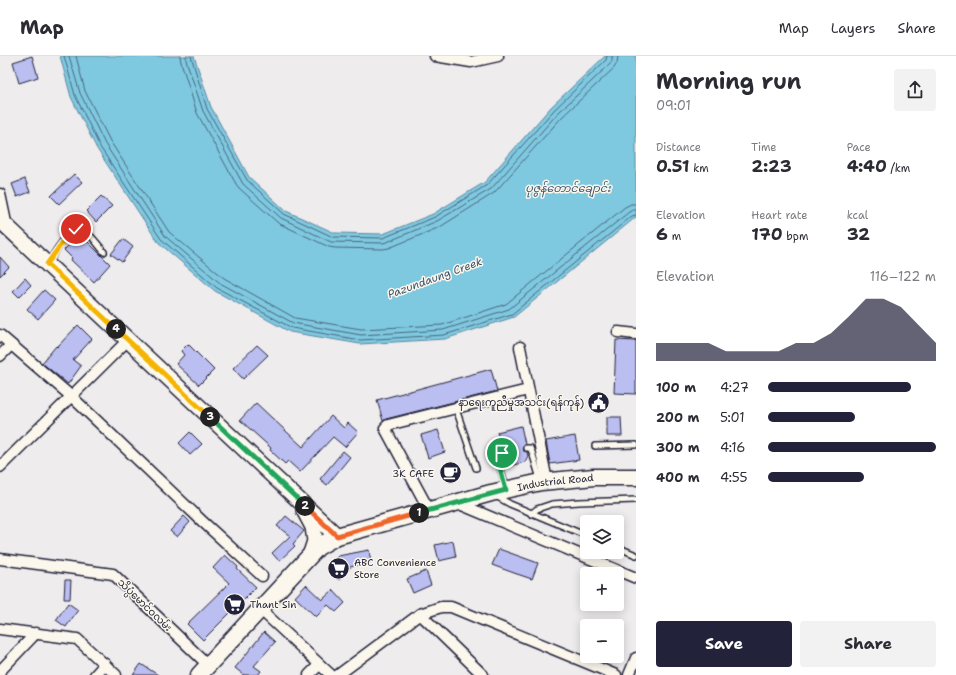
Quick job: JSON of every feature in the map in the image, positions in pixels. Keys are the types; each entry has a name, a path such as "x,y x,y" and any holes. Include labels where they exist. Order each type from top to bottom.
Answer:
{"main road":[{"path":"3,223 337,536"},
{"name":"Industrial Road","path":"203,670 318,547 337,536 499,491 544,482 594,477 636,476"},
{"path":"296,497 313,527 315,541 310,556"}],"street":[{"path":"435,56 472,62 498,56"},
{"path":"0,194 3,223"},
{"path":"618,332 636,334"},
{"path":"0,335 72,397 262,576"},
{"path":"0,467 128,340"},
{"path":"0,356 10,345"},
{"path":"520,347 544,482"},
{"path":"429,510 387,432 386,428 388,425 528,390"},
{"path":"457,503 636,578"},
{"name":"သိပ္ပံမောင်ဝလမ်း","path":"0,559 113,574 203,670"},
{"path":"338,675 420,614 441,607 451,607 616,675"},
{"path":"260,609 331,675"},
{"path":"420,614 483,675"},
{"path":"0,629 77,638 116,675"},
{"path":"0,671 36,634"},
{"path":"629,675 636,658"},
{"path":"95,675 105,664"},
{"path":"309,675 319,665"}],"lane":[{"path":"47,264 70,232 80,228 85,230 104,252"},
{"path":"456,409 476,468"},
{"path":"595,446 636,445"},
{"path":"526,448 530,448 544,482"},
{"path":"502,453 499,456 498,461 499,491 510,504 580,533"},
{"path":"531,514 537,509 552,504 636,500"},
{"path":"624,550 636,555"}],"water":[{"name":"ပုဇွန်တောင်ချောင်း","path":"60,56 194,56 211,107 249,177 286,211 335,233 383,234 433,214 485,182 551,107 605,56 636,56 636,217 514,317 445,339 360,344 290,332 215,291 158,242 97,149 71,97"}],"building":[{"path":"32,56 38,77 19,83 13,62"},
{"path":"74,174 82,182 59,204 51,196"},
{"path":"25,179 30,192 17,197 12,184"},
{"path":"101,196 112,206 96,222 86,211"},
{"path":"80,234 110,264 94,282 71,260 72,258 64,250"},
{"path":"123,239 133,247 122,262 111,254"},
{"path":"0,257 9,267 0,276"},
{"path":"25,278 31,285 19,297 13,291"},
{"path":"44,290 55,300 38,319 27,309"},
{"path":"78,325 92,339 73,360 81,366 68,384 42,363 56,346 57,347"},
{"path":"616,340 636,341 636,394 614,393"},
{"path":"188,344 214,370 199,385 176,364 184,355 181,351"},
{"path":"257,345 268,355 243,379 233,368"},
{"path":"491,369 497,391 383,421 377,400"},
{"path":"256,403 303,447 331,416 344,428 348,423 358,432 345,447 333,437 300,472 288,461 285,464 270,450 271,448 240,420"},
{"path":"607,417 621,417 622,436 607,436"},
{"path":"521,426 525,444 522,448 527,452 528,456 525,462 506,467 503,457 506,452 502,449 497,432"},
{"path":"438,430 445,452 428,458 421,435"},
{"path":"190,432 202,444 190,455 179,443"},
{"path":"575,436 579,460 550,464 546,441"},
{"path":"343,451 350,457 327,485 320,479"},
{"path":"184,516 190,522 177,537 170,531"},
{"path":"286,516 304,531 293,544 295,546 279,561 272,553 290,536 277,526"},
{"path":"453,541 456,557 439,561 435,545"},
{"path":"499,549 538,563 532,579 492,565"},
{"path":"369,550 371,562 350,567 339,580 327,568 338,556"},
{"path":"225,555 256,587 203,640 187,624 229,583 213,568"},
{"path":"426,571 431,585 413,593 407,579"},
{"path":"65,580 71,580 70,599 64,599"},
{"path":"306,585 322,600 333,590 345,603 336,612 328,605 316,617 295,597"},
{"path":"68,603 78,610 66,627 56,620"},
{"path":"264,632 275,642 254,666 261,671 258,675 244,675 235,668"},
{"path":"141,664 158,675 133,675"}],"place":[{"name":"နာရေးကူညီမှုအသင်း(ရန်ကုန်)","path":"599,402"},
{"name":"3K CAFE","path":"450,473"},
{"name":"ABC Convenience Store","path":"339,568"},
{"name":"Thant Sin","path":"234,604"}],"route":[{"path":"76,229 70,232 47,264 337,536 506,490 498,461 499,456 502,453"}],"water label":[{"name":"Pazundaung Creek","path":"435,278"}]}
